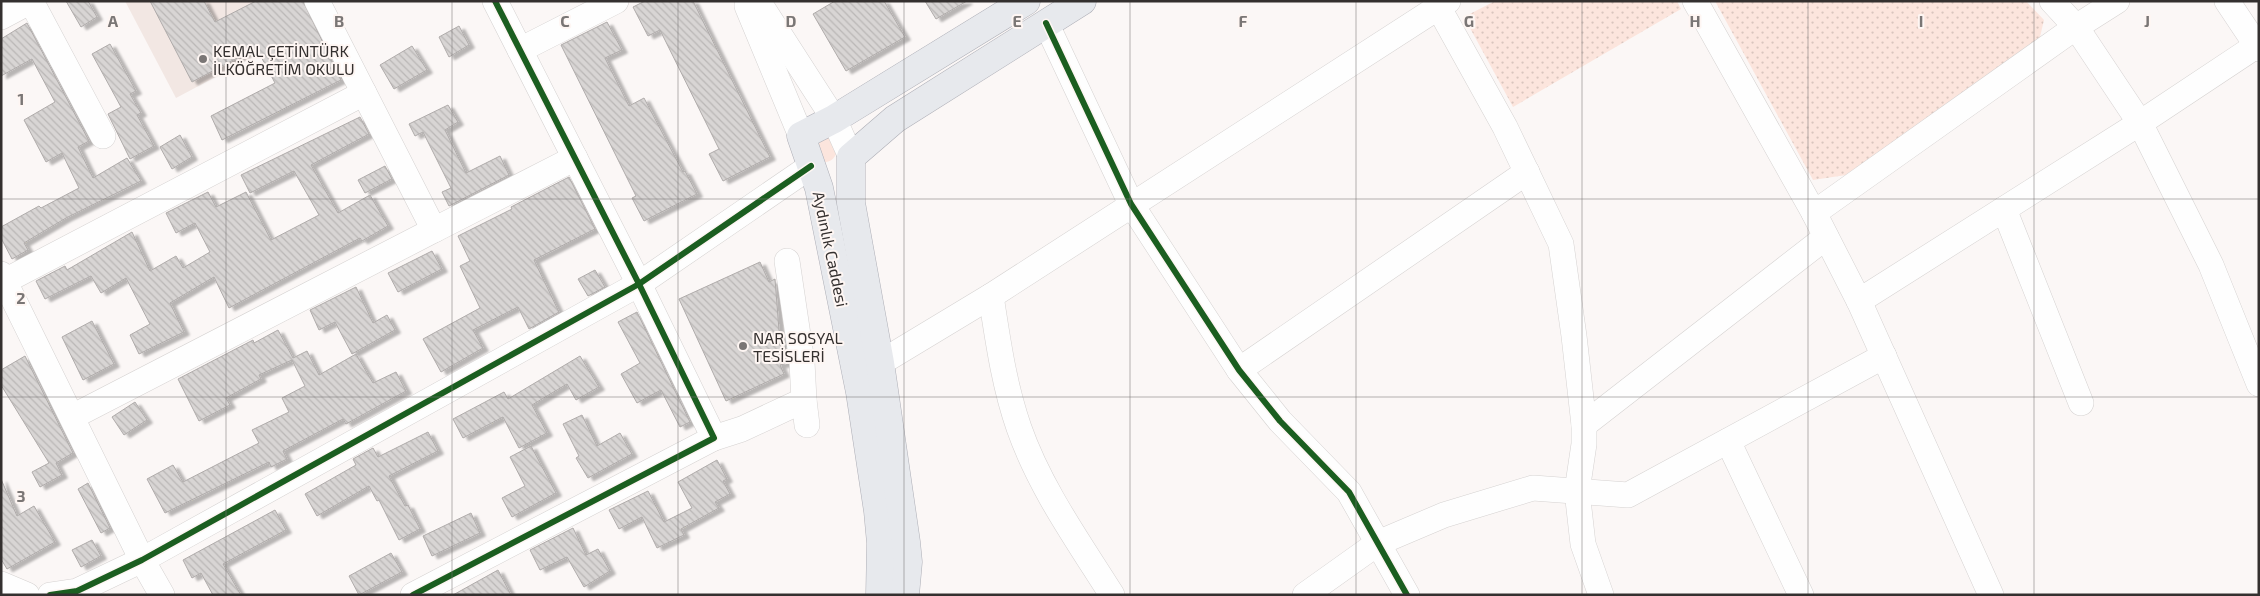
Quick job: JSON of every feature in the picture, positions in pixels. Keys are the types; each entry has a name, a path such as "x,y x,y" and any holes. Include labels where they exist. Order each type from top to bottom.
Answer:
{"main road":[{"path":"801,136 834,119 1026,1"},
{"path":"813,172 851,156 895,119 1082,1"},
{"name":"Aydınlık Caddesi","path":"801,136 813,172 858,382 881,543 880,595"},
{"name":"Aydınlık Caddesi","path":"851,156 851,203 880,363 906,542 907,592"}],"street":[{"path":"1,17 31,1 103,136"},
{"path":"317,1 434,230"},
{"path":"495,1 639,284 711,432"},
{"path":"520,50 616,1"},
{"path":"745,1 801,136"},
{"path":"758,1 834,119 851,156"},
{"path":"1695,1 1814,213 1859,301 1991,595"},
{"path":"2052,1 2076,27 2140,123 2212,265 2259,384"},
{"path":"1814,213 2076,27 2117,1"},
{"path":"1859,301 2258,47 2227,1"},
{"path":"880,363 991,296 1440,3 1505,127 1561,244 1584,425 1584,444 1577,491 1583,544 1601,595"},
{"path":"1046,23 1131,204 1239,370 1280,421 1349,492 1407,595"},
{"path":"162,595 142,560 3,278 364,94"},
{"path":"72,417 575,158"},
{"path":"50,595 77,591 142,560 639,284 813,172"},
{"path":"1239,370 1527,172"},
{"path":"2004,209 2081,403"},
{"path":"1584,425 1826,237"},
{"path":"787,261 802,362 807,425"},
{"path":"991,296 1003,372 1019,428 1046,490 1112,595"},
{"path":"1311,593 1378,543 1444,515 1532,488 1628,495 1884,356"},
{"path":"413,595 711,432 735,417 803,391"},
{"path":"1728,441 1801,595"},
{"path":"1,584 26,595"}],"shaded area":[{"name":"KEMAL ÇETİNTÜRK İLKÖĞRETİM OKULU","path":"125,1 316,1 325,19 176,98"},
{"path":"1495,1 1677,1 1681,9 1513,107 1464,17"},
{"path":"1715,1 2026,1 2044,20 2039,41 1846,175 1813,180"},
{"path":"826,137 830,138 837,152 831,160 821,162 813,144"}],"building":[{"path":"66,1 88,1 97,17 81,27"},
{"path":"150,1 204,1 215,22 256,1 303,1 341,80 222,140 211,116 275,83 258,51 254,53 252,50 192,82"},
{"path":"645,1 693,1 770,157 723,181 709,154 719,149 660,30 648,36 633,7"},
{"path":"835,1 884,1 905,37 846,71 813,14"},
{"path":"925,1 967,1 936,19"},
{"path":"607,22 622,50 605,58 629,106 644,98 683,172 685,171 697,194 644,221 632,198 636,196 561,45"},
{"path":"27,23 89,141 78,147 93,178 127,158 141,181 66,218 24,243 28,250 12,259 1,238 1,227 39,206 41,208 79,188 62,153 46,162 24,120 55,102 32,59 1,76 1,39"},
{"path":"459,26 469,45 449,57 439,37"},
{"path":"110,44 136,91 130,94 141,113 137,115 154,146 130,159 108,114 121,107 92,54"},
{"path":"412,46 427,70 394,89 380,65"},
{"path":"448,105 458,122 445,130 466,173 500,156 509,175 449,206 442,192 451,188 423,132 415,136 409,124"},
{"path":"360,117 369,134 311,165 338,213 370,195 388,226 362,241 360,238 229,308 214,277 170,303 184,332 139,354 130,335 150,324 126,278 101,293 91,276 45,299 36,281 65,266 67,270 132,232 150,271 176,256 183,268 210,252 195,223 176,233 166,213 208,192 216,207 246,192 271,240 319,215 294,171 250,193 241,175"},
{"path":"180,135 192,157 172,169 160,147"},
{"path":"385,166 392,179 365,193 358,180"},
{"path":"569,177 595,229 534,260 559,312 529,329 518,307 473,330 483,348 441,372 423,339 480,308 460,266 470,261 458,236 512,209 511,207"},
{"path":"432,251 442,269 398,292 388,273"},
{"name":"NAR SOSYAL TESİSLERİ","path":"760,262 769,282 775,279 779,330 785,344 788,363 780,365 784,374 726,401 679,299"},
{"path":"595,270 605,287 588,296 578,279"},
{"path":"356,287 373,323 387,315 395,330 352,354 335,322 319,330 310,310"},
{"path":"637,312 690,422 680,427 661,390 637,403 621,374 640,363 618,322"},
{"path":"92,321 114,364 83,380 62,337"},
{"path":"278,330 293,358 307,351 319,375 356,354 373,383 396,372 406,391 346,424 343,419 283,451 287,459 271,467 269,462 165,513 147,479 173,465 183,482 259,443 252,430 289,412 282,398 305,386 292,360 259,375 261,379 226,398 230,405 199,421 178,379 253,340 254,343"},
{"path":"25,356 73,453 56,463 62,475 40,487 32,472 49,463 1,385 1,370"},
{"path":"580,356 599,387 576,400 567,384 532,405 547,433 519,448 503,417 463,438 453,419 504,392 508,399"},
{"path":"135,402 147,420 124,435 112,417"},
{"path":"582,415 597,446 620,433 632,454 588,478 576,458 579,456 563,424"},
{"path":"428,432 438,451 389,476 405,506 408,505 420,529 399,540 379,500 377,501 369,486 317,516 305,494 356,465 353,459 373,448 378,457"},
{"path":"531,446 556,493 512,517 502,498 525,486 510,457"},
{"path":"717,460 727,479 723,481 730,494 715,502 719,508 681,529 684,535 657,548 642,517 619,529 609,510 648,491 664,522 692,508 678,482"},
{"path":"1,479 17,516 34,506 55,542 7,569 1,559"},
{"path":"88,483 110,528 101,533 78,489"},
{"path":"275,510 286,530 223,564 241,595 213,595 201,573 192,578 183,560"},
{"path":"471,513 480,533 432,556 423,536"},
{"path":"573,528 586,555 598,549 610,571 584,587 567,557 540,570 530,550"},
{"path":"92,540 101,556 81,567 72,550"},
{"path":"391,553 402,572 359,595 349,576"},
{"path":"498,570 511,595 453,595"}],"cycle path":[{"path":"413,595 714,438 639,284 495,1"},
{"path":"1046,23 1131,204 1239,370 1280,421 1349,492 1407,595"},
{"path":"50,595 77,591 142,560 639,284 811,166"}],"place":[{"name":"KEMAL ÇETİNTÜRK İLKÖĞRETİM OKULU","path":"203,59"},
{"name":"NAR SOSYAL TESİSLERİ","path":"743,346"}]}
